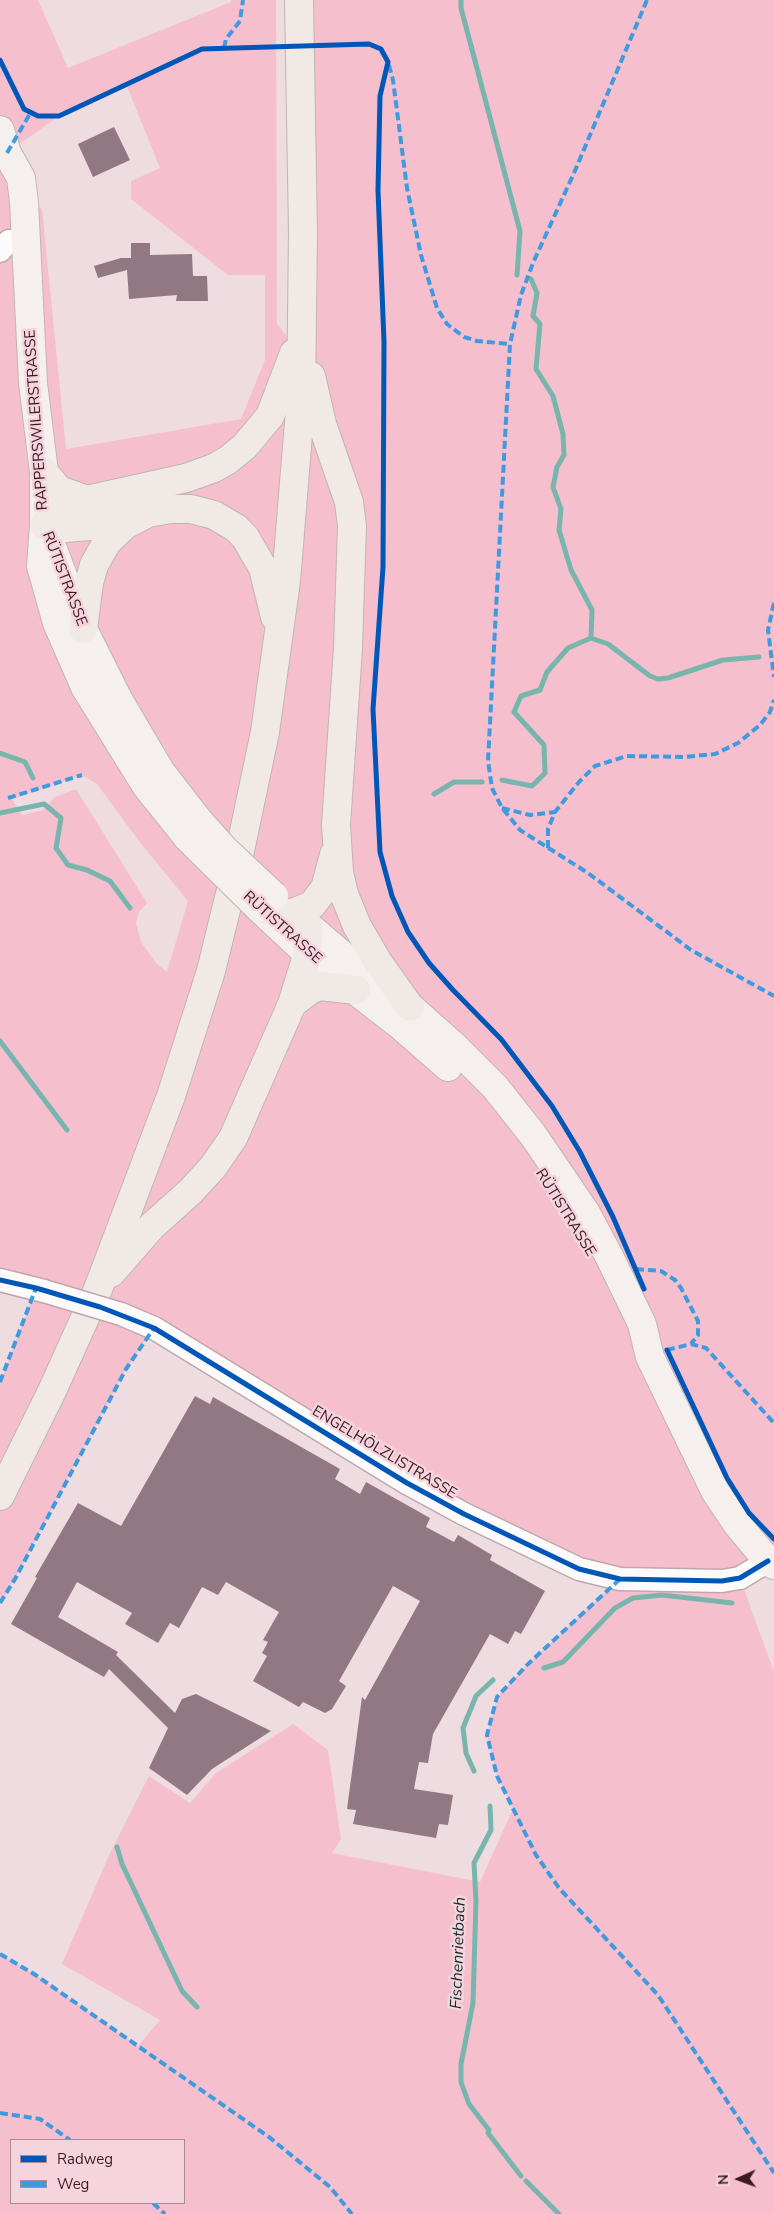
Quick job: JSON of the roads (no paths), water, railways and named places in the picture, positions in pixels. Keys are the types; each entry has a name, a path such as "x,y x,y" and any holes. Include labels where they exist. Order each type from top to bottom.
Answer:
{"highway":[{"path":"0,1496 52,1391 98,1289 150,1157 211,971 251,802 265,732 279,636 294,502 301,398 303,194 299,0"},
{"path":"44,525 59,512 87,500 186,478 214,468 236,454 270,416 282,388 302,326"},
{"path":"292,1004 283,918 312,905 319,897 330,875 336,847 348,648 352,526 350,502 322,424 315,397 302,326"},
{"path":"44,472 59,490 87,500"},
{"path":"44,525 65,528 90,526 170,509 191,509 214,515 236,528 252,547 263,568 279,636"},
{"path":"83,629 89,583 94,564 107,542 125,525 148,513"},
{"path":"336,847 344,894 350,913 378,962 410,1007"},
{"path":"98,1289 152,1226 191,1192 220,1159 247,1108 292,1004 310,990 320,986 356,990"}],"main road":[{"name":"RAPPERSWILERSTRASSE","path":"4,141 4,246 17,385 28,475 44,525"},
{"name":"RAPPERSWILERSTRASSE","path":"4,141 21,178 24,202 33,383 44,472 44,525"},
{"name":"RÜTISTRASSE","path":"44,525 83,629 118,699 146,748 173,789 193,829"},
{"name":"RÜTISTRASSE","path":"44,525 41,566 57,623 72,660 126,756 162,808 225,850 283,918 356,990 435,1055 500,1121 551,1188 596,1264 628,1331 650,1357"},
{"name":"RÜTISTRASSE","path":"283,918 410,1007 454,1046 495,1087 533,1135 562,1177 606,1250 642,1324 650,1357 715,1491 737,1524 771,1563"}],"street":[{"name":"ENGELHÖLZLISTRASSE","path":"0,1280 121,1314 154,1328 407,1483 472,1518 580,1569 620,1579 722,1581 740,1578 771,1563"}],"waterway":[{"path":"461,0 461,8 520,231 517,275"},
{"path":"531,279 537,293 533,316 540,324 536,369 553,396 563,434 564,455 557,467 553,487 561,509 559,530 571,570 592,610 591,638"},
{"path":"502,780 532,786 545,773 544,745 514,712 521,696 540,690 547,672 568,648 591,638 608,644 650,676 658,679 668,678 723,660 759,657"},
{"path":"0,753 25,762 33,778"},
{"path":"434,794 454,782 482,782"},
{"path":"0,813 44,804 61,818 56,848 68,865 87,870 110,881 130,908"},
{"path":"0,1041 67,1130"},
{"name":"Fischenrietbach","path":"544,1668 563,1662 615,1608 633,1598 662,1595 732,1603"},
{"name":"Fischenrietbach","path":"474,1771 466,1753 463,1728 476,1696 493,1680"},
{"name":"Fischenrietbach","path":"490,1806 491,1830 474,1863 476,1901 473,2003 461,2064 461,2082 469,2104 489,2130 488,2133 521,2176"},
{"path":"117,1847 122,1864 182,1991 197,2007"},
{"name":"Fischenrietbach","path":"526,2181 559,2214"}]}
